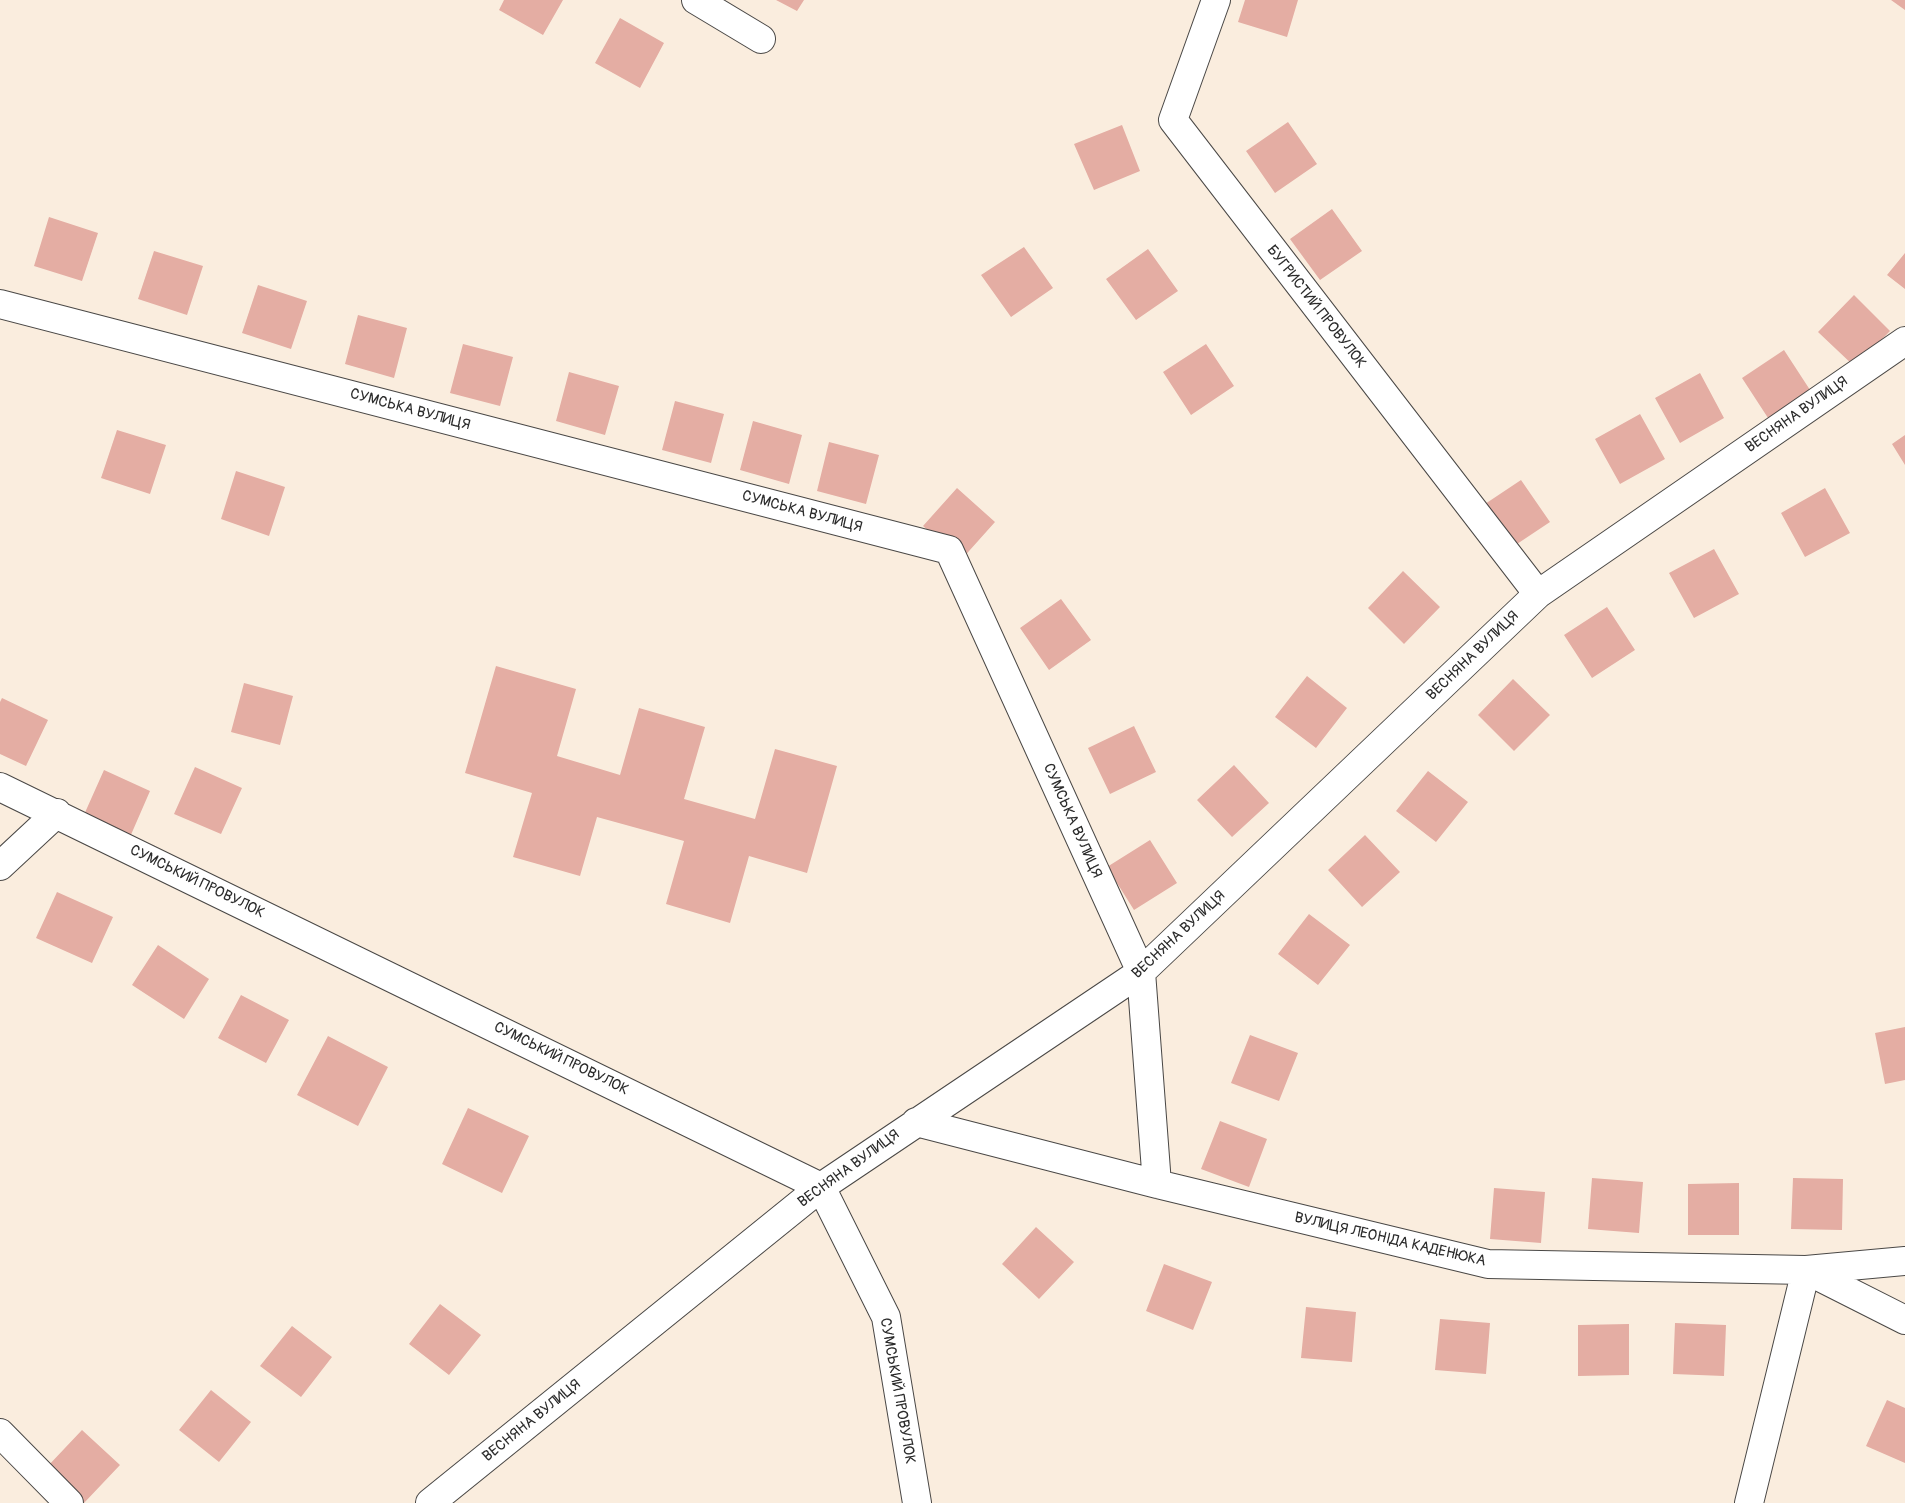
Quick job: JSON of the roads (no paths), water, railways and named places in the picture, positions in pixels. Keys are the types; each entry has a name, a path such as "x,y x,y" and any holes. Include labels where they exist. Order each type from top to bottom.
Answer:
{"street":[{"path":"696,0 761,39"},
{"name":"БУГРИСТИЙ ПРОВУЛОК","path":"1216,0 1173,120 1538,594"},
{"name":"СУМСЬКА ВУЛИЦЯ","path":"0,304 949,550 1141,972 1157,1184"},
{"name":"ВЕСНЯНА ВУЛИЦЯ","path":"430,1503 821,1187 1141,972 1538,594 1905,341"},
{"name":"СУМСЬКИЙ ПРОВУЛОК","path":"0,787 58,813 821,1187 886,1317 917,1503"},
{"path":"0,866 58,813"},
{"name":"ВУЛИЦЯ ЛЕОНІДА КАДЕНЮКА","path":"916,1122 1157,1184 1488,1264 1806,1270 1905,1261"},
{"path":"1749,1503 1806,1270 1905,1320"},
{"path":"0,1433 69,1503"}]}
